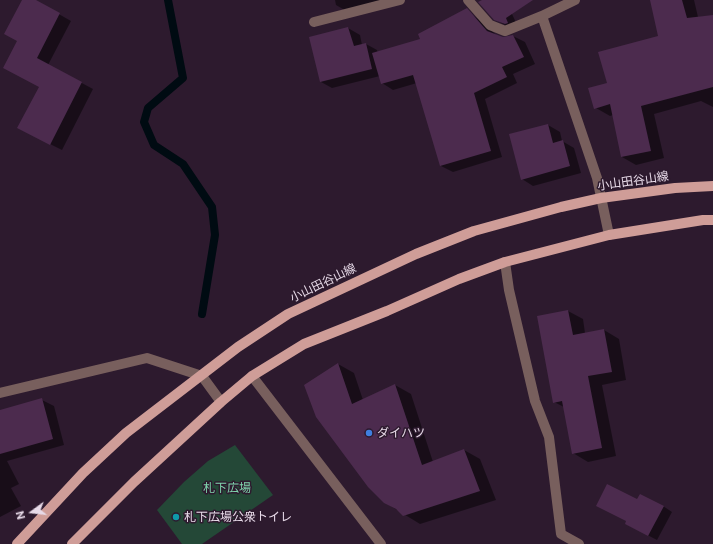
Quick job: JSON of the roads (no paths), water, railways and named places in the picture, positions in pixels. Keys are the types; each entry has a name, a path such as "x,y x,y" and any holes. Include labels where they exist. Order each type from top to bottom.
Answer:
{"main road":[{"name":"小山田谷山線","path":"17,544 83,473 126,433 238,347 288,314 416,254 474,230 601,198 675,188 713,186"},
{"path":"72,544 134,482 221,402 252,376 304,344 387,311 459,279 505,262 609,234 703,220 713,220"}],"street":[{"path":"314,22 400,0"},
{"path":"468,0 490,25 505,31 542,16 574,0"},
{"path":"542,16 597,178 609,234"},
{"path":"505,262 535,401 549,437 561,534 579,544"},
{"path":"0,393 147,358 202,376 221,402"},
{"path":"252,376 380,544"}],"waterway":[{"path":"168,0 183,78 148,108 144,122 154,145 183,164 212,207 215,235 202,314"}],"place":[{"name":"ダイハツ","path":"369,433"},
{"name":"札下広場公衆トイレ","path":"176,517"}],"park label":[{"name":"札下広場","path":"227,488"}]}
